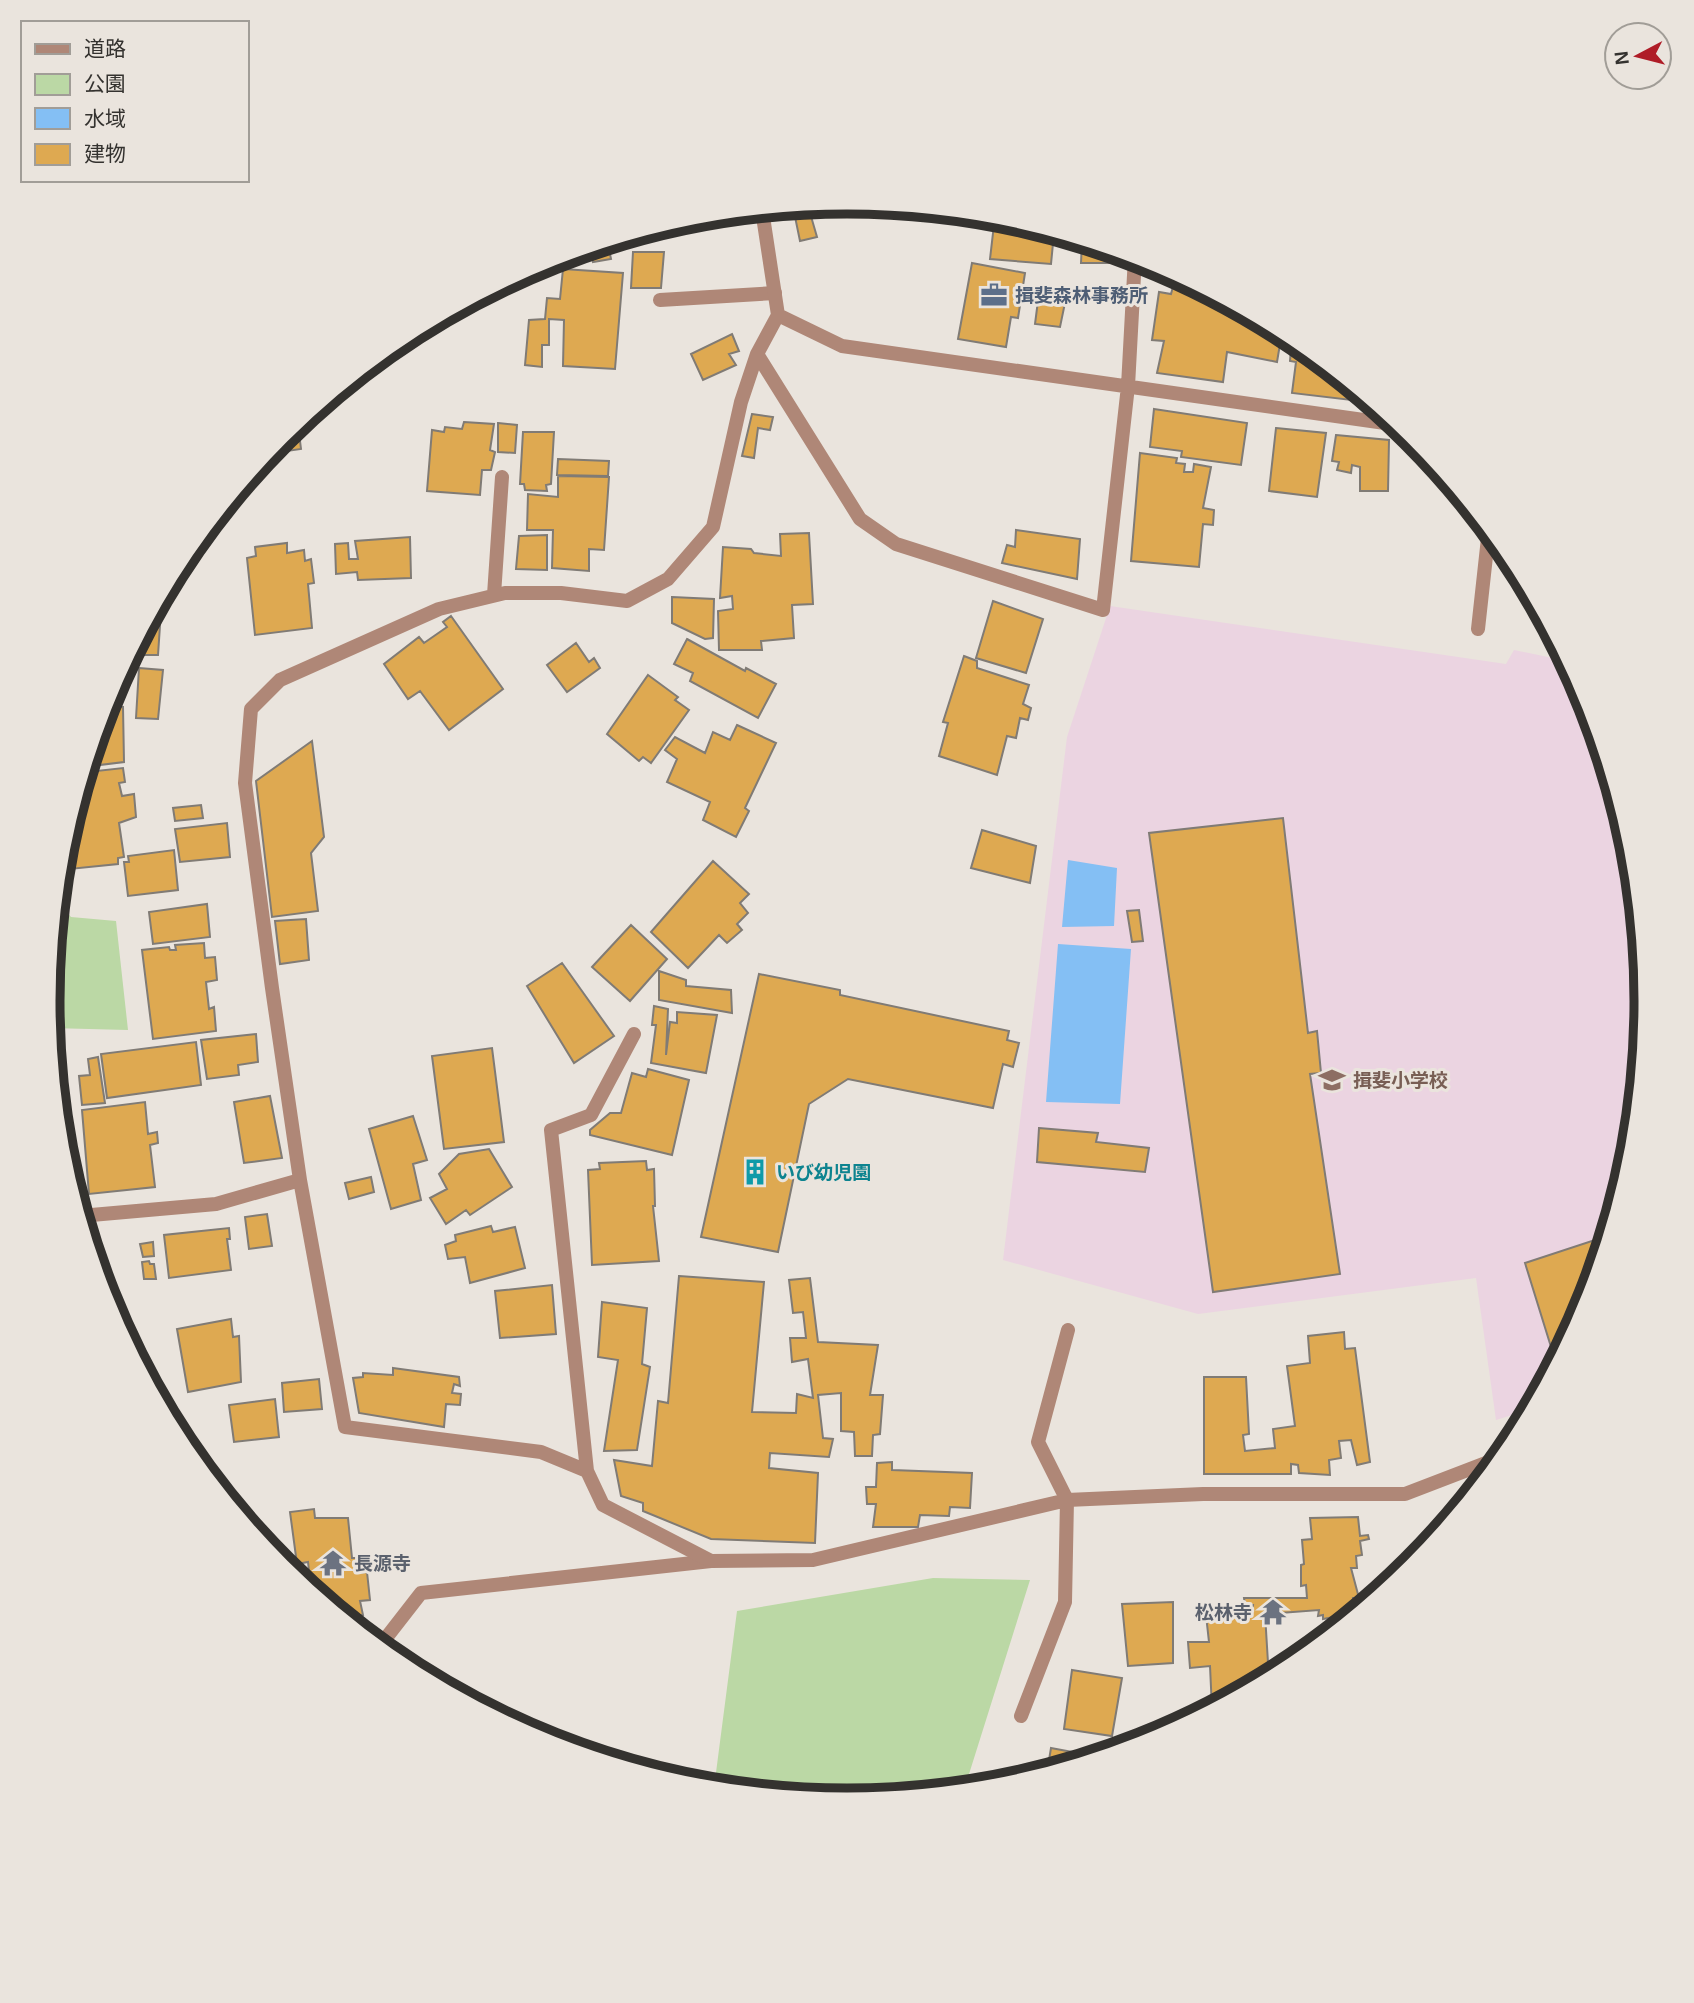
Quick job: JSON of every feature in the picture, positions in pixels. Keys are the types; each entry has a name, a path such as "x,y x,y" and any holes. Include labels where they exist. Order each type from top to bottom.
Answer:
{"street":[{"path":"587,1472 541,1452 345,1427 300,1180 245,783 251,709 280,680 439,609 495,596 561,593 627,601 668,579 713,527 741,402 757,354 778,315 763,219"},
{"path":"757,354 860,519 896,544 1103,611 1128,386 1134,269"},
{"path":"660,300 775,293"},
{"path":"778,315 842,346 1380,422"},
{"path":"495,596 502,477"},
{"path":"1478,629 1487,544"},
{"path":"634,1034 591,1115 551,1130 587,1472 603,1505 710,1561"},
{"path":"89,1215 216,1204 300,1180"},
{"path":"1021,1716 1065,1602 1067,1500 1038,1442 1068,1330"},
{"path":"385,1639 421,1593 710,1561 813,1560 1067,1500 1203,1494 1405,1494 1485,1462"}],"shaded area":[{"name":"揖斐小学校","path":"1110,606 1506,664 1514,650 1556,659 1593,748 1619,848 1633,950 1633,1053 1619,1155 1593,1255 1553,1350 1518,1413 1496,1420 1476,1278 1198,1314 1003,1260 1067,737"}],"green space":[{"path":"65,910 71,917 116,921 128,1030 61,1028 61,950"},
{"path":"933,1578 1030,1580 967,1779 950,1782 847,1789 795,1787 715,1778 737,1611"}],"water":[{"path":"1068,860 1117,868 1114,926 1062,927"},
{"path":"1058,944 1131,949 1120,1104 1046,1102"}],"building":[{"path":"811,215 817,237 800,241 795,216"},
{"path":"994,228 1053,242 1051,264 990,259"},
{"path":"1082,250 1110,260 1110,263 1081,263"},
{"path":"609,251 611,259 593,262 592,257"},
{"path":"633,252 664,252 661,288 631,288"},
{"name":"揖斐森林事務所","path":"972,263 1025,273 1018,318 1011,317 1006,347 958,339"},
{"path":"563,269 623,273 615,369 563,366 564,320 549,319 549,345 542,345 542,367 525,365 529,320 545,319 547,298 560,299"},
{"path":"1173,285 1195,295 1280,344 1277,362 1227,352 1223,382 1157,373 1164,341 1152,340 1159,292 1171,294"},
{"path":"1039,293 1066,298 1060,327 1035,324"},
{"path":"732,334 739,351 729,354 736,365 703,380 691,354"},
{"path":"1291,351 1351,397 1351,400 1292,393 1296,362 1290,361"},
{"path":"1154,409 1247,423 1241,465 1181,457 1182,451 1150,447"},
{"path":"752,414 773,417 770,430 758,428 754,458 742,456"},
{"path":"464,422 494,424 490,450 495,452 491,470 482,470 480,495 427,491 432,430 444,432 445,427 462,429"},
{"path":"498,423 517,425 515,453 498,452"},
{"path":"1276,428 1326,433 1317,497 1269,491"},
{"path":"523,432 554,432 551,484 546,485 547,491 525,490 524,484 520,484"},
{"path":"1336,435 1389,440 1388,491 1360,491 1360,467 1352,465 1351,473 1337,470 1339,462 1332,461"},
{"path":"299,436 301,449 284,452"},
{"path":"1140,453 1177,458 1176,463 1185,464 1184,472 1193,472 1194,464 1211,467 1203,508 1214,510 1213,525 1203,524 1199,567 1131,561"},
{"path":"558,459 609,461 608,476 557,475"},
{"path":"558,476 609,477 604,550 589,549 589,571 552,568 553,530 527,530 528,494 558,497"},
{"path":"1016,530 1080,539 1077,579 1002,563 1007,545 1015,547"},
{"path":"809,533 813,604 792,605 794,638 761,641 762,650 719,650 718,611 733,609 732,596 720,598 723,547 751,549 754,553 781,556 780,534"},
{"path":"547,535 547,570 516,569 519,536"},
{"path":"410,537 411,578 358,580 357,572 336,574 335,544 348,543 349,559 358,559 355,541"},
{"path":"287,543 287,553 304,550 305,561 311,559 314,583 308,584 312,628 255,635 247,558 256,556 255,547"},
{"path":"672,597 714,599 713,638 705,639 672,623"},
{"path":"993,601 1043,619 1026,673 976,658"},
{"path":"161,616 158,655 140,655"},
{"path":"451,616 503,689 449,730 420,691 408,699 384,664 419,637 424,643 447,627 443,622"},
{"path":"687,639 745,671 746,668 776,684 758,718 690,681 693,673 674,664"},
{"path":"576,643 589,662 594,658 600,668 567,692 547,665"},
{"path":"964,656 977,661 977,668 1029,685 1023,704 1031,708 1028,720 1020,718 1016,738 1007,736 997,775 939,756 948,723 943,722"},
{"path":"139,668 163,670 158,719 136,718"},
{"path":"648,675 678,697 675,700 689,710 651,763 643,757 639,761 607,734"},
{"path":"117,706 123,707 124,762 96,765"},
{"path":"737,725 776,743 745,808 749,811 736,837 703,820 710,802 667,782 677,759 665,750 675,737 705,753 713,732 730,740"},
{"path":"312,741 324,837 311,853 318,911 272,917 256,781"},
{"path":"123,768 125,782 119,783 122,796 134,794 136,817 119,823 124,857 118,858 118,864 71,869 94,771"},
{"path":"201,805 203,818 175,821 173,808"},
{"path":"1283,818 1308,1033 1317,1031 1321,1073 1310,1074 1340,1274 1213,1292 1149,833"},
{"path":"227,823 230,857 180,862 175,829"},
{"path":"982,830 1036,846 1030,883 971,868"},
{"path":"174,850 178,890 128,896 124,862 129,862 128,856"},
{"path":"713,861 749,894 740,903 748,913 737,924 742,930 727,943 719,935 688,968 651,932"},
{"path":"207,904 210,937 153,944 149,912"},
{"path":"1139,910 1143,941 1132,942 1127,911"},
{"path":"306,919 309,960 280,964 275,921"},
{"path":"631,925 667,959 630,1001 592,967"},
{"path":"204,943 205,958 215,957 217,980 206,982 209,1009 214,1007 216,1031 153,1039 142,950 169,947 170,950 176,950 175,945"},
{"path":"562,963 614,1036 574,1063 527,986"},
{"path":"659,971 686,980 686,986 731,990 732,1013 659,1000"},
{"name":"いび幼児園","path":"759,974 840,990 840,995 1009,1031 1007,1040 1019,1043 1013,1067 1003,1064 993,1108 848,1079 809,1104 778,1252 701,1237"},
{"path":"654,1006 668,1009 666,1055 670,1022 677,1023 677,1012 717,1015 706,1073 651,1063 656,1025 652,1025"},
{"path":"256,1034 258,1062 238,1065 239,1075 207,1079 201,1040"},
{"path":"196,1042 201,1085 107,1098 101,1054"},
{"path":"492,1048 504,1142 444,1149 432,1056"},
{"path":"98,1057 105,1103 82,1105 79,1076 90,1075 88,1059"},
{"path":"648,1069 689,1080 672,1155 590,1135 590,1130 610,1113 621,1113 632,1073 646,1077"},
{"path":"270,1096 282,1158 244,1163 234,1102"},
{"path":"145,1102 148,1134 157,1132 158,1143 150,1145 155,1187 89,1194 82,1110"},
{"path":"413,1116 427,1160 413,1164 421,1200 391,1209 369,1129"},
{"path":"1039,1128 1098,1133 1096,1142 1149,1148 1145,1172 1037,1162"},
{"path":"489,1149 512,1187 470,1215 466,1210 446,1224 430,1198 447,1189 439,1174 459,1154"},
{"path":"646,1161 647,1170 654,1169 653,1206 659,1261 592,1265 588,1170 600,1169 599,1163"},
{"path":"371,1177 374,1192 349,1199 345,1183"},
{"path":"267,1214 272,1246 249,1249 245,1217"},
{"path":"491,1226 493,1232 515,1227 525,1268 470,1283 465,1257 448,1259 445,1245 456,1241 455,1235"},
{"path":"229,1228 230,1239 227,1239 231,1270 169,1278 164,1235"},
{"path":"1598,1239 1575,1303 1552,1351 1525,1263"},
{"path":"153,1242 154,1256 143,1257 140,1244"},
{"path":"149,1261 154,1264 156,1279 144,1279 142,1262"},
{"path":"679,1276 764,1282 752,1412 796,1413 797,1394 813,1398 808,1359 792,1362 790,1338 806,1338 803,1312 793,1313 789,1280 810,1278 818,1342 878,1345 870,1395 883,1395 880,1434 873,1435 872,1456 855,1456 854,1432 841,1431 841,1393 818,1395 823,1438 833,1439 829,1457 770,1453 769,1468 818,1473 815,1543 711,1539 643,1511 643,1503 621,1496 614,1460 652,1466 658,1401 668,1403"},
{"path":"552,1285 556,1334 500,1338 495,1291"},
{"path":"602,1302 647,1308 642,1364 650,1367 637,1450 604,1451 618,1360 598,1357"},
{"path":"231,1319 233,1337 239,1336 241,1382 188,1392 177,1329"},
{"path":"1344,1332 1345,1349 1355,1348 1370,1462 1357,1465 1351,1440 1339,1441 1341,1458 1329,1460 1330,1475 1299,1473 1298,1465 1291,1464 1291,1474 1204,1474 1204,1377 1246,1377 1249,1434 1243,1435 1245,1451 1275,1448 1273,1429 1295,1426 1287,1366 1310,1363 1308,1336"},
{"path":"393,1368 459,1377 460,1386 454,1384 452,1393 461,1394 460,1405 446,1404 444,1427 359,1413 353,1378 363,1377 363,1373 393,1375"},
{"path":"319,1379 322,1409 284,1412 282,1383"},
{"path":"275,1399 279,1437 234,1442 229,1405"},
{"path":"892,1462 892,1470 972,1473 970,1508 950,1507 949,1516 920,1515 918,1527 873,1527 876,1504 867,1504 866,1487 876,1487 877,1463"},
{"name":"長源寺","path":"314,1509 315,1518 348,1518 352,1558 358,1558 359,1573 367,1572 370,1600 360,1601 363,1615 355,1616 304,1572 309,1571 308,1562 297,1564 290,1512"},
{"name":"松林寺","path":"1358,1517 1360,1536 1368,1535 1369,1539 1360,1541 1362,1555 1356,1556 1357,1568 1351,1568 1359,1598 1353,1598 1354,1604 1334,1619 1334,1617 1323,1619 1323,1615 1318,1616 1319,1610 1265,1614 1268,1666 1212,1699 1210,1666 1190,1668 1188,1642 1209,1642 1206,1615 1252,1614 1253,1605 1245,1605 1244,1598 1307,1598 1306,1585 1301,1586 1301,1565 1304,1564 1302,1540 1312,1539 1310,1518"},
{"path":"1173,1602 1173,1663 1128,1666 1122,1604"},
{"path":"1072,1670 1122,1678 1112,1736 1064,1729"},
{"path":"1051,1748 1079,1753 1051,1762 1049,1763"}],"place":[{"name":"揖斐森林事務所","path":"994,295"},
{"name":"揖斐小学校","path":"1332,1080"},
{"name":"いび幼児園","path":"755,1172"},
{"name":"長源寺","path":"333,1563"},
{"name":"松林寺","path":"1273,1612"}]}
